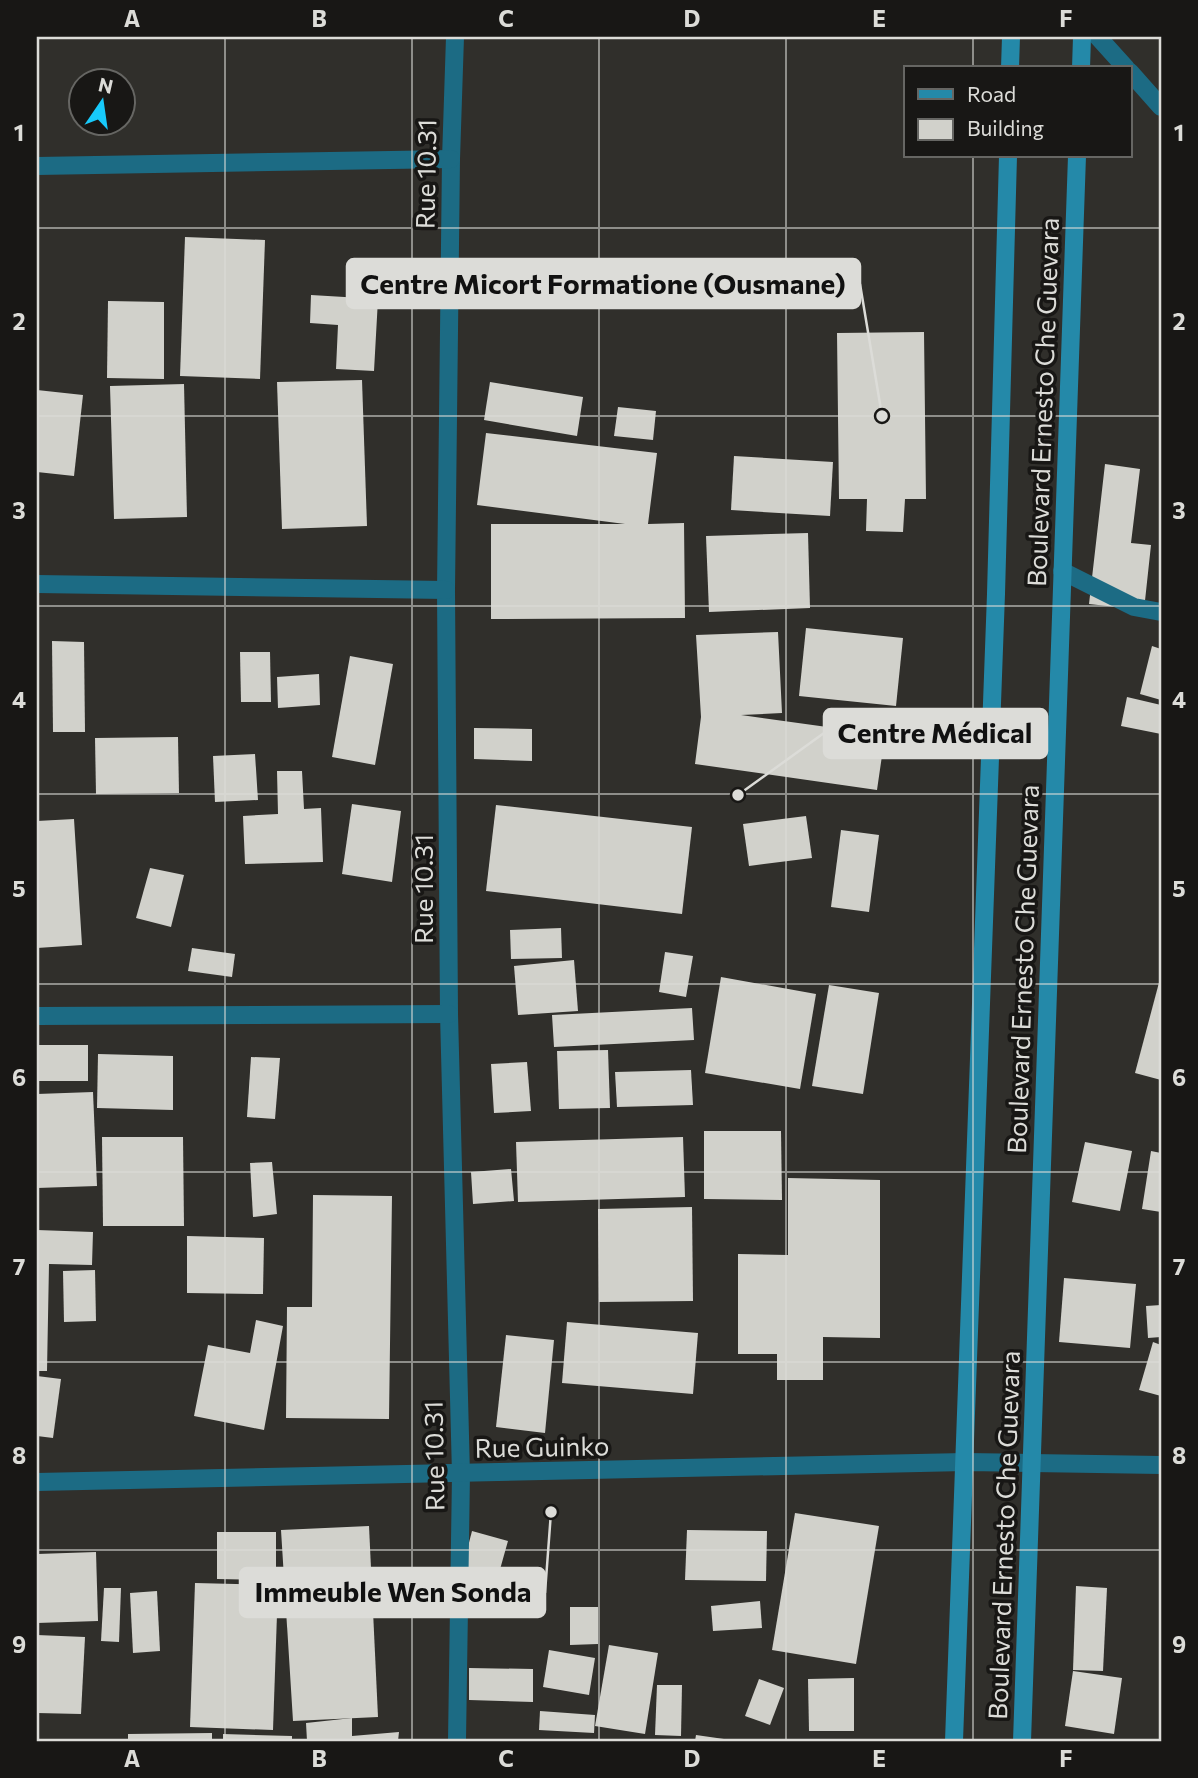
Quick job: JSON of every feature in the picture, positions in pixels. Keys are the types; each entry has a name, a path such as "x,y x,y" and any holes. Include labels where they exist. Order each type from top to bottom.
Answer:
{"main road":[{"path":"1010,66 1011,37"},
{"path":"1081,66 1082,37"},
{"name":"Boulevard Ernesto Che Guevara","path":"954,1741 1008,158"},
{"name":"Boulevard Ernesto Che Guevara","path":"1022,1741 1077,158"}],"street":[{"name":"Rue 10.31","path":"456,37 451,159 446,590 449,1014 461,1474 457,1741"},
{"path":"1098,37 1124,66"},
{"path":"1132,74 1161,107"},
{"path":"37,166 451,159"},
{"path":"1062,571 1134,607 1161,612"},
{"path":"37,584 446,590"},
{"path":"37,1016 449,1014"},
{"name":"Rue Guinko","path":"37,1482 965,1462 1161,1465"}],"building":[{"path":"185,237 265,240 260,379 180,376"},
{"path":"311,295 378,299 374,371 336,369 338,325 310,323"},
{"path":"108,301 164,302 164,379 107,378"},
{"path":"924,332 926,499 905,499 903,532 866,531 867,499 839,499 837,333"},
{"path":"362,380 367,526 282,529 277,382"},
{"path":"490,382 583,397 577,436 484,420"},
{"path":"184,384 187,517 114,519 110,386"},
{"path":"37,390 83,395 74,476 37,472"},
{"path":"618,407 656,411 653,440 614,436"},
{"path":"486,433 657,453 648,524 684,523 685,618 491,619 491,524 625,524 477,505"},
{"path":"734,456 833,462 830,516 731,510"},
{"path":"1105,464 1140,469 1131,543 1151,545 1144,610 1089,604"},
{"path":"808,533 810,608 709,612 706,536"},
{"path":"806,628 903,638 896,706 799,696"},
{"path":"778,632 782,713 741,715 885,735 877,790 695,764 701,717 696,635"},
{"path":"52,641 84,642 85,732 53,732"},
{"path":"1152,646 1161,649 1161,700 1140,694"},
{"path":"240,652 270,652 271,702 241,702"},
{"path":"350,656 393,664 375,765 332,757"},
{"path":"319,674 320,705 278,708 277,677"},
{"path":"1127,697 1161,705 1161,734 1121,726"},
{"path":"474,728 532,729 532,761 474,759"},
{"path":"178,737 179,793 96,794 95,738"},
{"path":"255,754 258,800 215,802 213,756"},
{"path":"277,771 302,771 304,809 321,808 323,862 245,864 243,816 278,814"},
{"path":"352,804 401,811 392,882 342,874"},
{"path":"496,805 692,827 682,914 486,891"},
{"path":"806,816 812,858 749,866 743,824"},
{"path":"74,819 82,945 37,948 37,821"},
{"path":"841,830 879,835 869,912 831,907"},
{"path":"150,868 184,875 171,927 136,918"},
{"path":"561,928 562,958 511,959 510,930"},
{"path":"192,948 235,954 232,977 188,971"},
{"path":"665,952 693,956 686,997 659,992"},
{"path":"574,960 578,1011 518,1015 514,966"},
{"path":"1161,975 1161,1080 1135,1073"},
{"path":"721,977 816,994 800,1089 705,1073"},
{"path":"829,985 879,993 863,1094 812,1086"},
{"path":"692,1008 694,1040 554,1047 552,1015"},
{"path":"37,1045 88,1045 88,1081 37,1081"},
{"path":"608,1050 610,1108 559,1109 557,1051"},
{"path":"98,1054 173,1056 173,1110 97,1108"},
{"path":"251,1057 280,1058 275,1119 247,1117"},
{"path":"527,1062 531,1111 494,1113 491,1064"},
{"path":"691,1070 693,1105 617,1107 615,1072"},
{"path":"93,1092 97,1186 37,1188 37,1094"},
{"path":"704,1131 781,1131 782,1200 704,1199"},
{"path":"102,1137 183,1137 184,1226 103,1226"},
{"path":"683,1137 685,1197 518,1202 516,1142"},
{"path":"1085,1142 1132,1151 1120,1211 1072,1202"},
{"path":"1151,1151 1161,1153 1161,1212 1142,1209"},
{"path":"272,1162 277,1214 253,1217 250,1163"},
{"path":"511,1169 514,1201 473,1204 471,1172"},
{"path":"788,1178 880,1180 880,1338 823,1337 823,1380 777,1380 777,1354 738,1354 738,1254 788,1255"},
{"path":"313,1195 392,1196 389,1419 286,1418 287,1307 312,1307"},
{"path":"692,1207 693,1301 599,1302 598,1209"},
{"path":"37,1230 93,1232 92,1265 49,1264 47,1371 37,1371"},
{"path":"187,1236 264,1238 263,1294 187,1293"},
{"path":"95,1270 96,1321 64,1322 63,1271"},
{"path":"1064,1278 1136,1284 1130,1348 1059,1342"},
{"path":"1161,1305 1161,1337 1148,1338 1146,1306"},
{"path":"256,1320 283,1326 264,1430 194,1416 208,1345 250,1353"},
{"path":"567,1322 698,1333 693,1394 562,1383"},
{"path":"506,1335 554,1340 545,1433 496,1427"},
{"path":"1153,1342 1161,1345 1161,1396 1139,1390"},
{"path":"37,1376 61,1379 53,1438 37,1436"},
{"path":"795,1513 879,1526 856,1664 772,1650"},
{"path":"369,1526 378,1717 293,1721 281,1530"},
{"path":"687,1530 767,1531 766,1581 685,1580"},
{"path":"472,1531 508,1541 497,1580 462,1570"},
{"path":"217,1532 276,1532 276,1580 217,1579"},
{"path":"96,1552 98,1621 37,1623 37,1554"},
{"path":"195,1583 278,1585 273,1730 190,1727"},
{"path":"1076,1586 1107,1588 1103,1671 1073,1670"},
{"path":"104,1588 121,1588 119,1642 101,1641"},
{"path":"157,1591 160,1651 133,1653 130,1593"},
{"path":"760,1601 762,1628 713,1631 711,1606"},
{"path":"570,1607 598,1607 598,1644 570,1645"},
{"path":"37,1635 85,1637 81,1714 37,1713"},
{"path":"609,1645 658,1653 645,1734 595,1726"},
{"path":"549,1650 595,1658 589,1695 543,1687"},
{"path":"469,1668 533,1669 533,1702 469,1700"},
{"path":"1073,1671 1122,1678 1114,1734 1065,1726"},
{"path":"854,1678 854,1731 809,1731 808,1679"},
{"path":"759,1679 784,1688 770,1725 745,1716"},
{"path":"657,1685 682,1685 681,1736 655,1735"},
{"path":"540,1711 595,1715 594,1733 539,1730"},
{"path":"352,1718 352,1736 399,1732 398,1741 307,1741 306,1723"},
{"path":"212,1733 212,1741 128,1741 128,1734"},
{"path":"223,1734 292,1736 292,1741 223,1741"},
{"path":"696,1735 731,1740 731,1741 695,1741"}],"place":[{"name":"Centre Micort Formatione (Ousmane)","path":"882,416"},
{"name":"Centre Médical","path":"738,795"},
{"name":"Immeuble Wen Sonda","path":"551,1512"}]}
